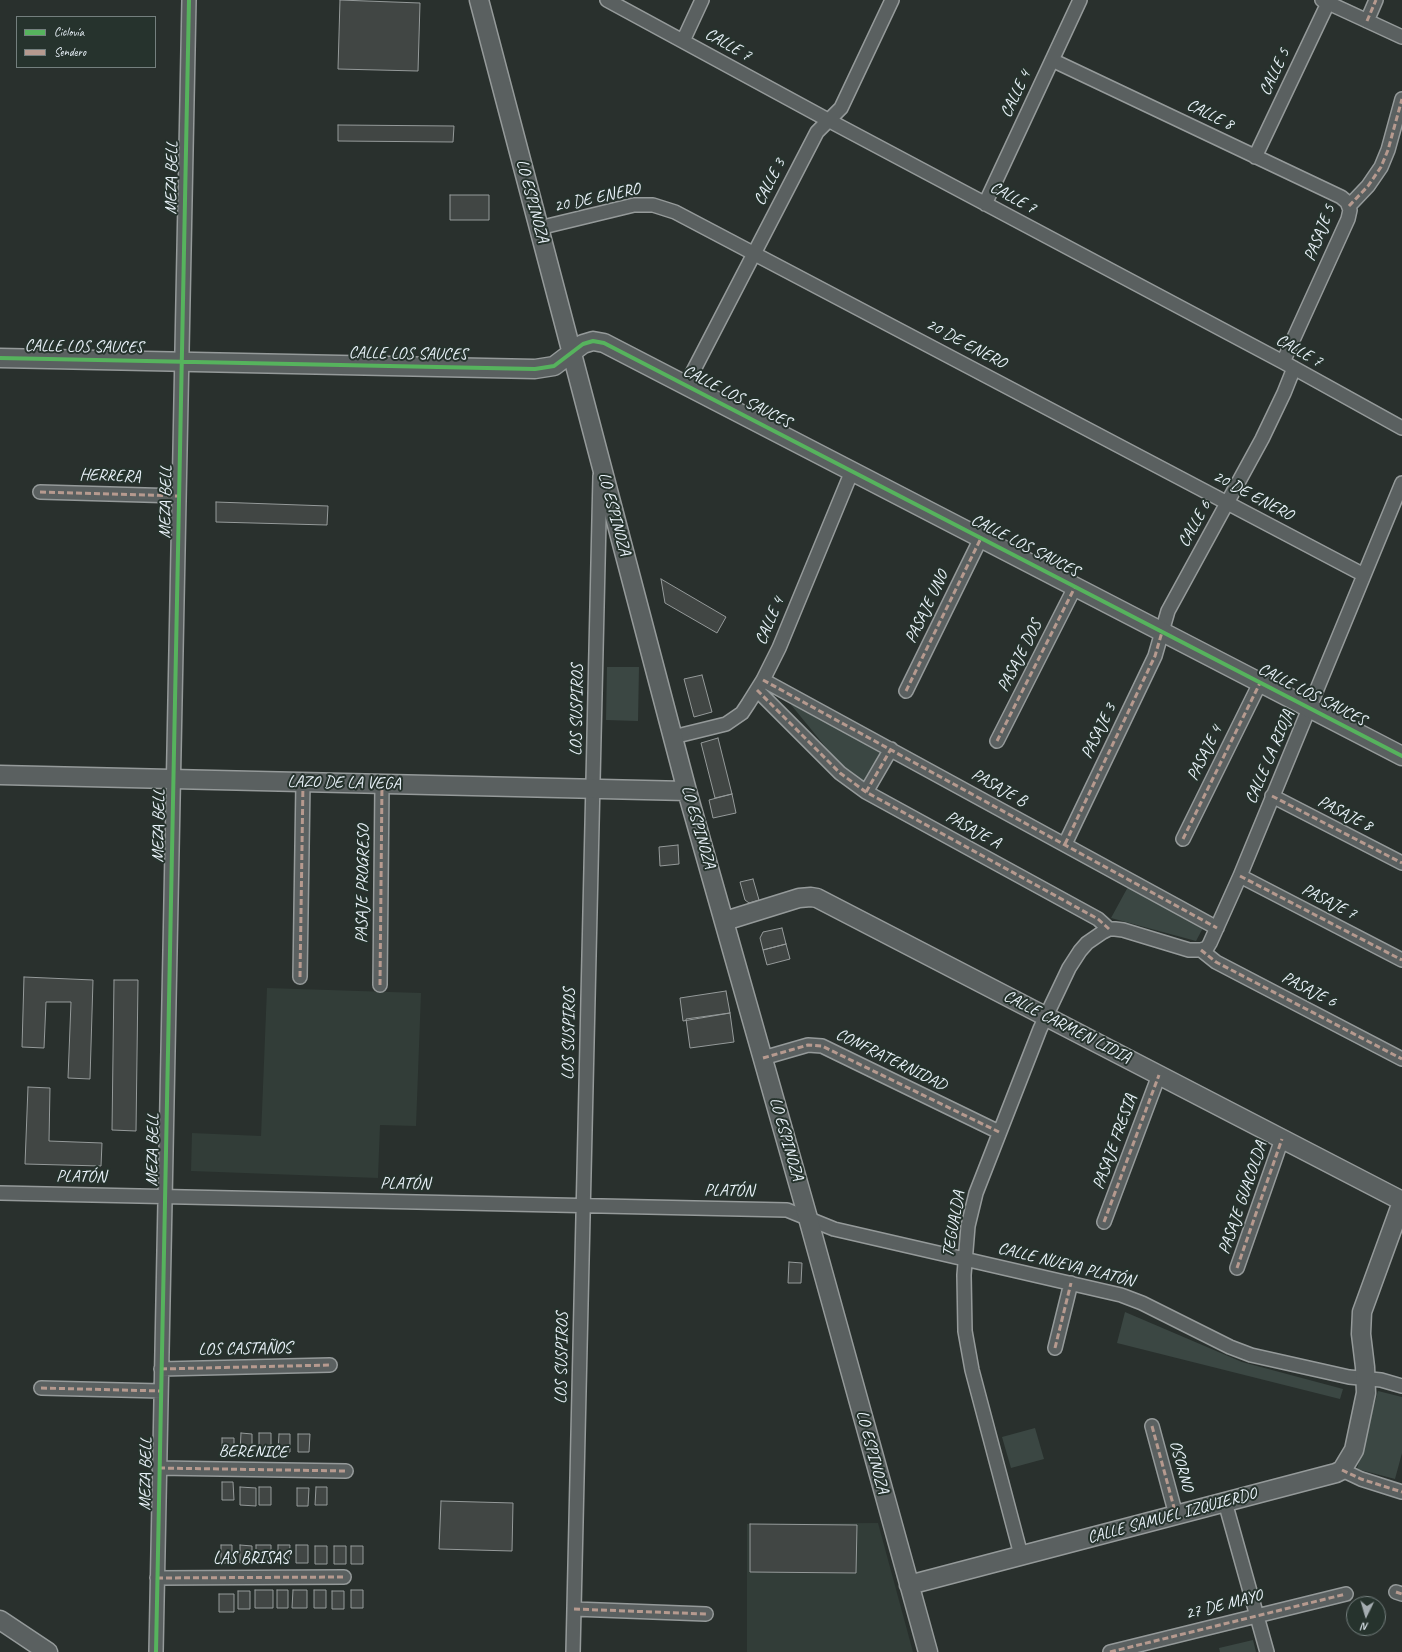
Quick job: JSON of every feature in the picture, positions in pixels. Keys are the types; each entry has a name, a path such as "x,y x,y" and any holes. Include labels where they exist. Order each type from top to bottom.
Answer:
{"street":[{"name":"MEZA BELL","path":"156,1652 189,0"},
{"name":"LO ESPINOZA","path":"479,0 687,791 725,921 928,1652"},
{"name":"CALLE 7","path":"607,0 828,120 1288,365 1402,428"},
{"path":"682,41 702,0"},
{"name":"CALLE 3","path":"686,385 817,132 840,108 892,0"},
{"name":"CALLE 4","path":"985,204 1080,0"},
{"path":"1367,21 1376,0"},
{"path":"1325,1 1402,37"},
{"name":"CALLE 5","path":"1255,157 1325,1"},
{"name":"CALLE 8","path":"1052,60 1341,197 1349,206"},
{"name":"PASAJE 5","path":"1288,365 1348,219 1350,210 1349,206 1368,186 1381,167 1388,150 1402,99"},
{"name":"20 DE ENERO","path":"539,228 634,205 653,205 675,212 1364,575"},
{"name":"CALLE LOS SAUCES","path":"0,358 535,369 554,366 588,342 593,341 604,343 1402,756"},
{"name":"CALLE 6","path":"1162,632 1168,611 1273,418 1288,365"},
{"name":"LOS SUSPIROS","path":"573,1652 600,460"},
{"name":"CALLE 4","path":"673,737 716,728 734,720 742,713 760,685 790,624 852,471"},
{"name":"CALLE LA RIOJA","path":"1201,950 1207,948 1240,876 1364,575 1398,502 1402,483"},
{"name":"HERRERA","path":"40,492 179,496"},
{"name":"PASAJE UNO","path":"906,691 981,538"},
{"name":"PASAJE DOS","path":"997,741 1075,587"},
{"name":"PASAJE 3","path":"1065,844 1155,656 1162,632"},
{"name":"PASAJE 4","path":"1183,839 1260,683"},
{"name":"PASAJE B","path":"760,685 891,749 1217,928"},
{"name":"PASAJE A","path":"760,685 840,773 866,792 1098,919 1109,929"},
{"path":"866,792 891,749"},
{"name":"LAZO DE LA VEGA","path":"0,775 687,791"},
{"path":"300,977 303,782"},
{"name":"PASAJE PROGRESO","path":"380,985 382,784"},
{"name":"PASAJE 8","path":"1272,796 1402,863"},
{"name":"PASAJE 7","path":"1240,876 1402,960"},
{"name":"CALLE CARMEN LIDIA","path":"725,921 798,898 817,898 1402,1201"},
{"path":"1109,929 1123,930 1189,950 1201,950"},
{"name":"TEGUALDA","path":"1022,1555 972,1370 968,1350 963,1293 968,1226 972,1204 1030,1052 1046,1016 1069,968 1080,951 1094,936 1109,929"},
{"name":"PASAJE 6","path":"1201,950 1216,962 1402,1059"},
{"name":"CONFRATERNIDAD","path":"763,1058 808,1045 822,1046 999,1132"},
{"name":"PASAJE FRESIA","path":"1104,1222 1159,1075"},
{"name":"PASAJE GUACOLDA","path":"1237,1268 1282,1138"},
{"name":"PLATÓN","path":"0,1193 787,1210 808,1218"},
{"path":"1402,1201 1362,1312 1360,1334 1366,1379 1366,1398 1354,1450 1342,1470 1361,1479 1402,1492"},
{"name":"CALLE NUEVA PLATÓN","path":"808,1218 834,1229 1131,1298 1230,1347 1251,1355 1349,1377 1381,1380 1402,1386"},
{"path":"1056,1348 1071,1283"},
{"name":"LOS CASTAÑOS","path":"161,1369 330,1364"},
{"path":"41,1388 161,1391"},
{"name":"OSORNO","path":"1152,1426 1176,1515"},
{"name":"BERENICE","path":"159,1468 346,1471"},
{"name":"CALLE SAMUEL IZQUIERDO","path":"909,1585 1342,1470"},
{"path":"1225,1502 1267,1652"},
{"name":"LAS BRISAS","path":"157,1578 344,1577"},
{"name":"27 DE MAYO","path":"1110,1652 1346,1594"},
{"path":"574,1609 706,1614"},
{"path":"0,1620 48,1652"}],"shaded area":[{"path":"607,667 639,667 638,721 606,720"},
{"path":"783,695 884,751 865,783 846,772"},
{"path":"1129,885 1204,926 1196,941 1111,918"},
{"path":"267,988 421,993 416,1126 380,1125 378,1178 191,1171 192,1133 261,1136"},
{"path":"1125,1312 1242,1362 1343,1389 1340,1399 1117,1343"},
{"path":"1378,1391 1402,1397 1402,1453 1395,1479 1357,1469"},
{"path":"1035,1428 1044,1459 1011,1468 1002,1437"},
{"path":"878,1523 913,1652 747,1652 747,1524"},
{"path":"1253,1640 1256,1652 1220,1652 1219,1648"}],"building":[{"path":"340,0 420,3 418,71 338,69"},
{"path":"338,125 454,126 453,142 338,141"},
{"path":"450,195 489,195 489,220 450,220"},
{"path":"216,502 328,506 327,525 216,522"},
{"path":"661,579 726,617 717,633 665,603"},
{"path":"702,675 712,712 694,717 684,679"},
{"path":"718,738 732,794 715,798 701,743"},
{"path":"732,794 736,813 713,818 709,800"},
{"path":"678,845 679,864 660,866 659,847"},
{"path":"753,879 759,900 749,903 745,900 740,882"},
{"path":"782,928 786,944 763,950 760,938 763,932"},
{"path":"786,944 790,959 767,965 763,950"},
{"path":"24,977 93,980 90,1079 68,1078 71,1002 46,1002 44,1048 22,1047"},
{"path":"114,980 138,980 136,1131 112,1130"},
{"path":"726,991 730,1013 683,1021 680,998"},
{"path":"730,1013 734,1042 690,1048 686,1019"},
{"path":"28,1087 50,1088 49,1141 102,1143 101,1166 25,1164"},
{"path":"789,1262 802,1263 801,1283 788,1283"},
{"path":"241,1433 252,1434 252,1452 240,1451"},
{"path":"259,1433 271,1433 271,1451 259,1451"},
{"path":"279,1434 290,1434 290,1452 278,1452"},
{"path":"298,1434 310,1434 309,1452 298,1452"},
{"path":"222,1438 234,1438 234,1455 222,1455"},
{"path":"222,1482 233,1482 234,1500 222,1500"},
{"path":"240,1487 256,1488 256,1506 240,1505"},
{"path":"259,1487 271,1487 271,1505 259,1505"},
{"path":"316,1487 327,1487 327,1505 315,1505"},
{"path":"297,1488 309,1488 308,1506 297,1506"},
{"path":"441,1501 513,1503 512,1551 439,1549"},
{"path":"750,1524 857,1525 856,1573 750,1572"},
{"path":"221,1545 232,1545 232,1563 221,1563"},
{"path":"240,1545 252,1546 252,1563 240,1563"},
{"path":"256,1545 271,1545 271,1563 256,1563"},
{"path":"278,1545 290,1545 289,1563 278,1563"},
{"path":"296,1545 308,1545 308,1563 296,1563"},
{"path":"315,1546 327,1546 327,1564 315,1564"},
{"path":"334,1546 346,1546 346,1564 334,1564"},
{"path":"351,1546 363,1546 363,1564 351,1564"},
{"path":"255,1590 273,1590 273,1608 255,1608"},
{"path":"277,1590 288,1590 288,1608 277,1608"},
{"path":"293,1590 307,1590 307,1608 292,1608"},
{"path":"314,1590 326,1590 326,1608 314,1608"},
{"path":"351,1590 363,1590 363,1608 351,1608"},
{"path":"238,1591 250,1591 250,1609 238,1609"},
{"path":"332,1591 344,1591 344,1609 332,1609"},
{"path":"219,1594 234,1594 234,1612 219,1612"}],"marked path":[{"path":"1367,21 1376,0"},
{"path":"1349,206 1368,186 1381,167 1388,150 1402,99"},
{"path":"40,492 179,496"},
{"path":"906,691 981,538"},
{"path":"997,741 1075,587"},
{"path":"1065,844 1155,656 1162,632"},
{"path":"763,680 1217,928"},
{"path":"1183,839 1260,683"},
{"path":"757,690 840,773 866,792 1098,919 1109,929"},
{"path":"866,792 891,749"},
{"path":"300,977 303,782"},
{"path":"380,985 382,784"},
{"path":"1272,796 1402,863"},
{"path":"1240,876 1402,960"},
{"path":"1201,950 1216,962 1402,1059"},
{"path":"763,1058 808,1045 822,1046 999,1132"},
{"path":"1104,1222 1159,1075"},
{"path":"1237,1268 1282,1139"},
{"path":"1055,1348 1071,1283"},
{"path":"161,1369 330,1365"},
{"path":"41,1388 161,1391"},
{"path":"1152,1426 1176,1515"},
{"path":"159,1468 346,1471"},
{"path":"1342,1470 1361,1479 1402,1492"},
{"path":"157,1578 344,1577"},
{"path":"1396,1592 1402,1594"},
{"path":"1110,1652 1346,1594"},
{"path":"574,1609 706,1614"}],"cycle path":[{"path":"156,1652 189,0"},
{"path":"0,358 535,369 554,366 583,344 593,341 604,343 1402,756"}]}
